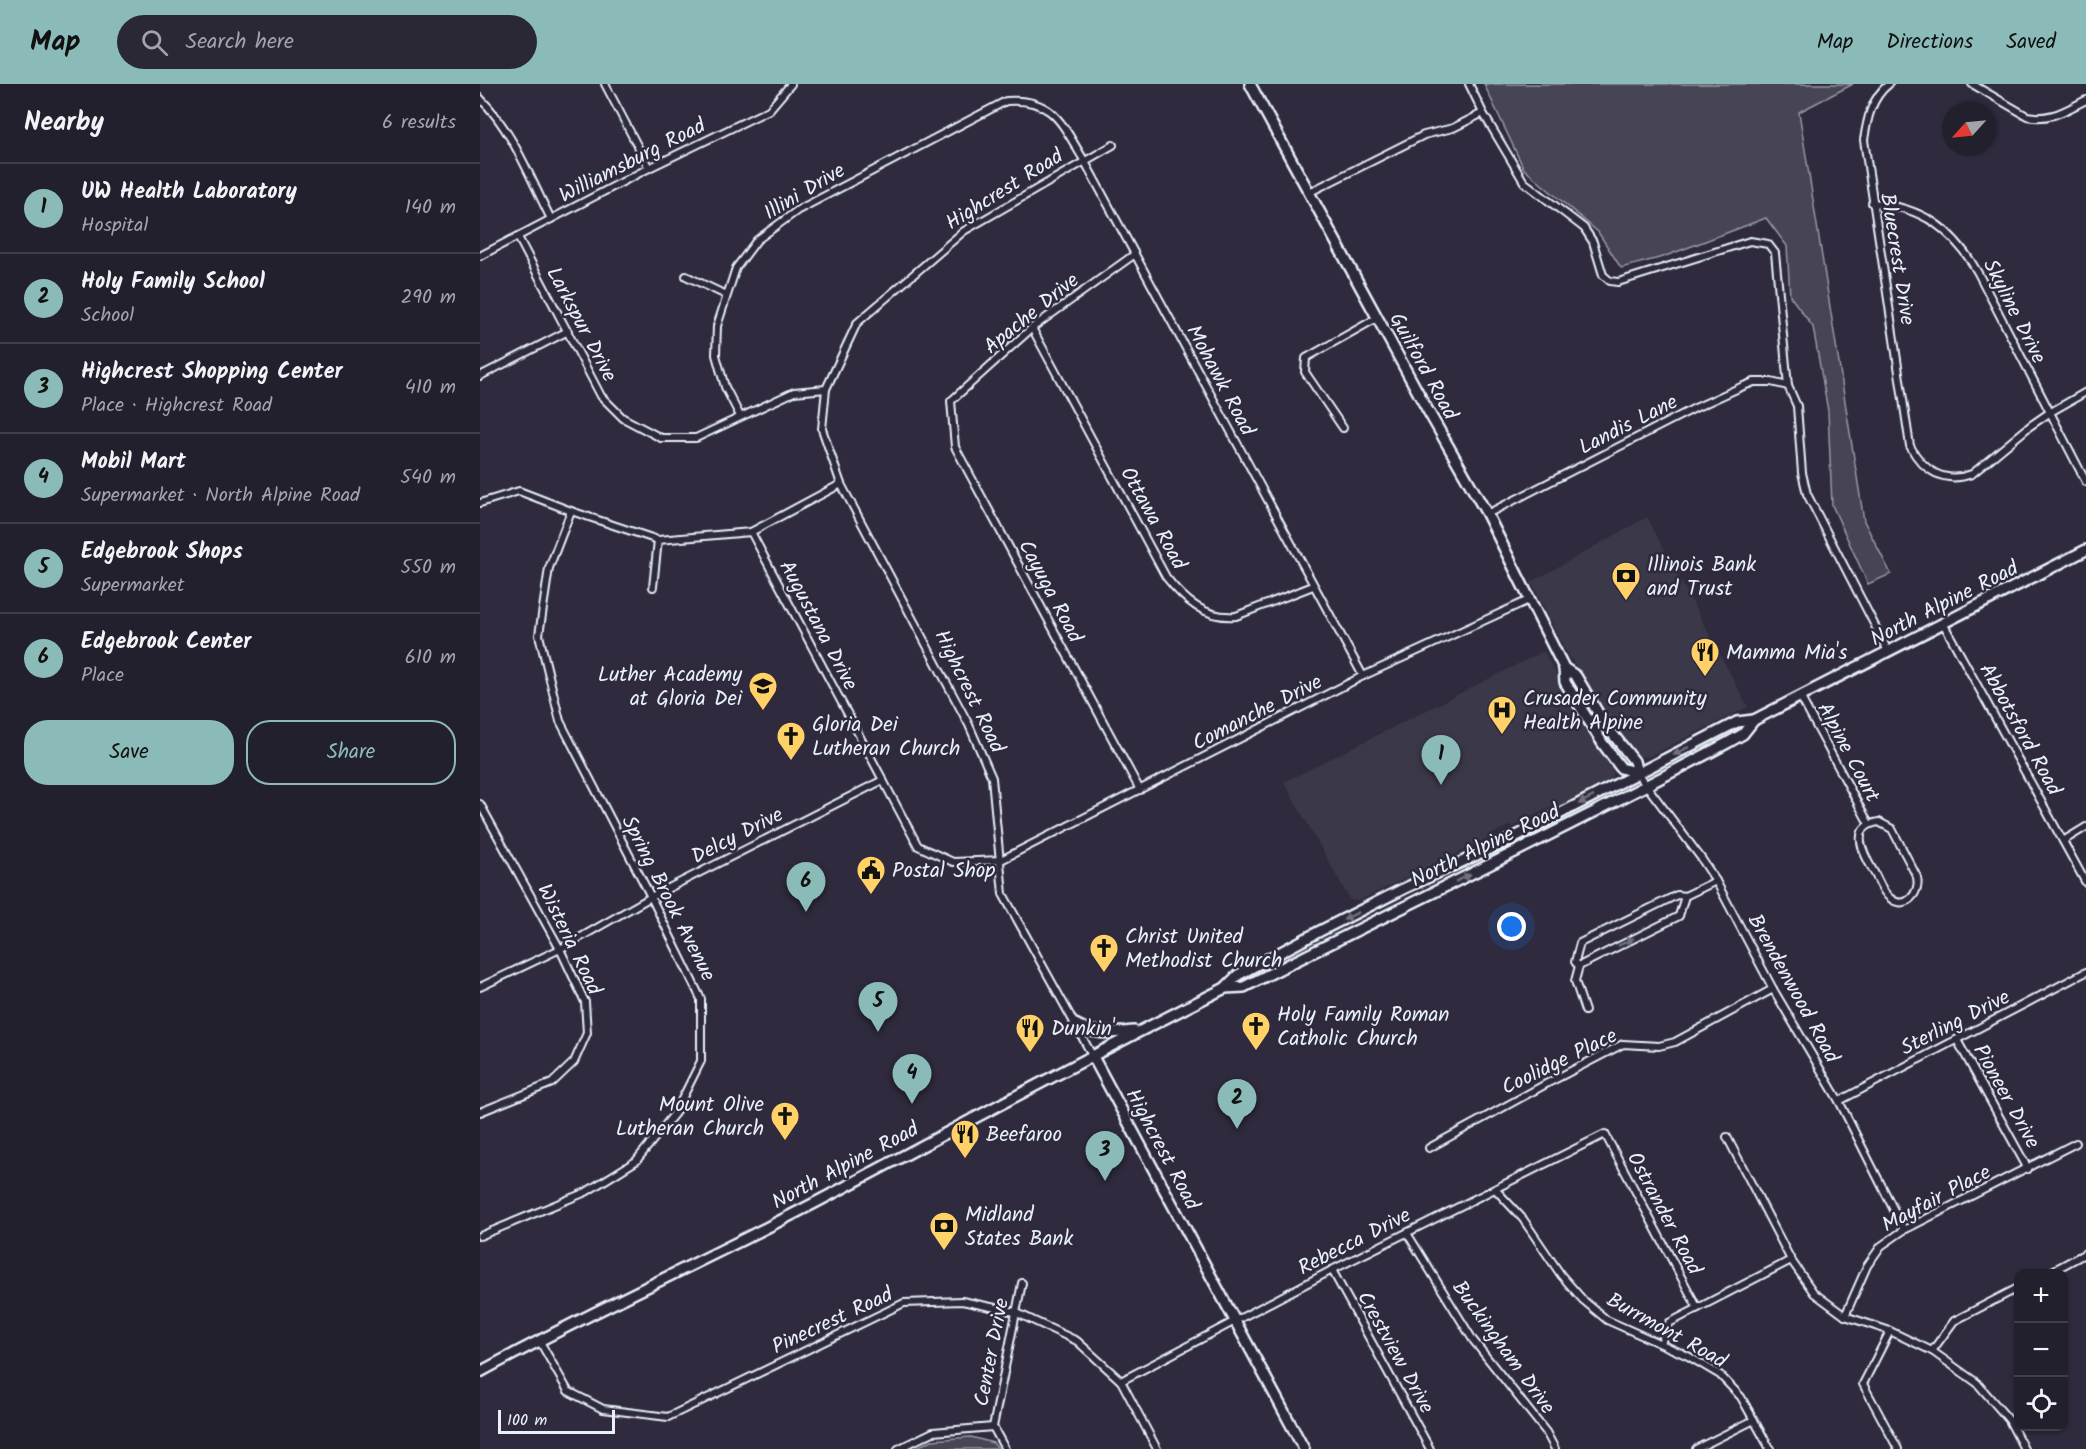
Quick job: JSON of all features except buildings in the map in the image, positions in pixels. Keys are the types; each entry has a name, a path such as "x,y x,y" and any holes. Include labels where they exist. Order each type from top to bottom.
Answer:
{"main road":[{"name":"Guilford Road","path":"1250,84 1487,514 1564,668 1565,682 1583,715 1621,768 1637,773"},
{"name":"North Alpine Road","path":"480,1372 539,1340 827,1197 1092,1055 1225,988 1238,975 1320,931 1403,889 1505,842 1737,722 1754,720 2086,550"},
{"name":"Guilford Road","path":"1564,668 1576,676 1604,723 1634,761 1637,773"},
{"name":"North Alpine Road","path":"1225,988 1244,987 1647,785 1743,734 1754,720"},
{"path":"1075,1024 1088,1031 1105,1033 1140,1031"},
{"name":"Highcrest Road","path":"1092,1055 1304,1449"}],"street":[{"path":"605,84 649,168"},
{"name":"Williamsburg Road","path":"480,256 649,168 769,110 791,84"},
{"path":"1469,84 1483,113 1524,182 1584,228 1593,242 1603,275 1610,281 1618,282 1750,241 1768,244 1775,253 1788,386 1797,405 1802,472 1807,494 1888,651"},
{"name":"Bluecrest Drive","path":"1889,84 1877,97 1867,123 1865,149 1910,446 1916,458 1925,468 1939,476 1963,478 1972,474 2049,412"},
{"path":"1972,84 2027,116 2037,118 2052,117 2086,100"},
{"path":"480,98 493,111 508,136 551,219"},
{"name":"Illini Drive","path":"740,416 725,387 716,355 717,326 736,268 757,240 798,210 1006,101 1015,100 1042,106"},
{"name":"Mohawk Road","path":"1042,106 1055,114 1084,160 1363,676"},
{"path":"1310,192 1424,135 1453,128 1483,113"},
{"name":"Highcrest Road","path":"1092,1055 1004,894 992,778 974,735 841,484 822,429 826,389 857,323 964,231 1113,145"},
{"name":"Skyline Drive","path":"1872,203 1893,205 1925,217 1942,228 1962,247 1978,273 2086,482"},
{"name":"Larkspur Drive","path":"518,237 602,396 623,418 661,438 696,438 794,392 826,389"},
{"name":"Apache Drive","path":"951,401 1032,328 1135,254"},
{"path":"686,276 726,295"},
{"path":"1343,428 1305,372 1306,358 1377,318"},
{"name":"Ottawa Road","path":"1032,328 1166,577 1179,593 1205,612 1225,617 1236,616 1313,586"},
{"path":"480,376 568,331"},
{"name":"Landis Lane","path":"1487,514 1741,387 1754,382 1771,382 1788,386"},
{"path":"2049,412 2086,392"},
{"name":"Cayuga Road","path":"951,401 955,447 1140,790"},
{"path":"480,503 519,491 658,540 752,532 841,484"},
{"name":"Spring Brook Avenue","path":"480,1236 586,1192 636,1161 675,1113 701,1061 701,999 560,721 539,635 549,568 571,511"},
{"name":"Augustana Drive","path":"752,532 918,846 953,862 1002,860"},
{"path":"652,587 658,540"},
{"name":"Comanche Drive","path":"1002,860 1363,676 1531,599"},
{"name":"Abbotsford Road","path":"1943,623 2086,883"},
{"name":"Alpine Court","path":"1800,696 1869,824"},
{"name":"Brendenwood Road","path":"1637,773 1716,881 1773,989 1839,1101 1904,1230"},
{"name":"Delcy Drive","path":"480,987 560,949 651,897 882,780"},
{"name":"Wisteria Road","path":"480,804 560,949 585,1002 586,1033 574,1062 552,1083 480,1113"},
{"name":"Alpine Court","path":"1882,822 1892,829 1917,877 1919,884 1916,893 1905,902 1895,902 1887,896 1861,848 1861,837 1869,824 1882,822"},
{"path":"2063,841 2086,827"},
{"path":"1579,966 1575,962 1580,943 1677,895 1685,896 1716,881"},
{"path":"1585,1011 1575,981 1579,966 1679,916 1685,896"},
{"name":"Sterling Drive","path":"1839,1101 2086,972"},
{"name":"Coolidge Place","path":"1429,1148 1623,1044 1659,1046 1674,1042 1773,989"},
{"name":"Pioneer Drive","path":"1957,1040 2028,1169"},
{"name":"Rebecca Drive","path":"1120,1381 1332,1270 1605,1134"},
{"name":"Ostrander Road","path":"1605,1134 1697,1307"},
{"path":"1727,1137 1791,1260 1814,1293 1845,1316 1890,1331 1932,1351 1977,1383 2009,1420 2024,1449"},
{"name":"Mayfair Place","path":"1845,1316 1867,1266 1881,1246 1904,1230 2076,1143"},
{"name":"Burrmont Road","path":"1496,1190 1523,1219 1561,1275 1583,1300 1607,1320 1661,1343 1720,1375 1741,1397 1770,1449"},
{"name":"Buckingham Drive","path":"1407,1233 1473,1340 1546,1432 1556,1449"},
{"path":"2056,1269 2086,1253"},
{"path":"1661,1343 1669,1323 1791,1260"},
{"name":"Crestview Drive","path":"1332,1270 1430,1449"},
{"name":"Center Drive","path":"993,1427 1022,1283"},
{"path":"1932,1351 1954,1321 2014,1291"},
{"name":"Pinecrest Road","path":"539,1340 568,1391 603,1409 668,1417 904,1303 962,1301 1015,1312 1077,1341 1120,1381 1157,1449"},
{"path":"1890,1331 1863,1384 1898,1449"},
{"path":"1696,1449 1754,1420"},
{"path":"898,1449 933,1432 993,1427 1005,1449"}],"shaded area":[{"path":"1484,84 1853,84 1799,112 1864,521 1891,574 1868,584 1832,505 1828,411 1813,327 1790,296 1787,246 1766,218 1663,257 1621,268 1598,232 1524,169"},
{"path":"1647,517 1748,707 1648,757 1632,753 1608,723 1600,705 1564,648 1531,582"},
{"path":"1544,651 1577,714 1613,767 1613,776 1601,787 1575,800 1543,811 1513,827 1509,826 1490,838 1358,901 1350,900 1284,782"},
{"path":"971,1437 993,1443 998,1449 913,1449 932,1440"}],"place":[{"name":"Illinois Bank and Trust","path":"1626,602"},
{"name":"Mamma Mia's","path":"1705,678"},
{"name":"Luther Academy at Gloria Dei","path":"763,712"},
{"name":"Crusader Community Health Alpine","path":"1502,736"},
{"name":"Gloria Dei Lutheran Church","path":"791,762"},
{"name":"UW Health Laboratory","path":"1441,785"},
{"name":"Postal Shop","path":"871,896"},
{"name":"Edgebrook Center","path":"806,912"},
{"name":"Christ United Methodist Church","path":"1104,974"},
{"name":"Edgebrook Shops","path":"878,1032"},
{"name":"Holy Family Roman Catholic Church","path":"1256,1052"},
{"name":"Dunkin'","path":"1030,1054"},
{"name":"Mobil Mart","path":"912,1104"},
{"name":"Holy Family School","path":"1237,1129"},
{"name":"Mount Olive Lutheran Church","path":"785,1142"},
{"name":"Beefaroo","path":"965,1160"},
{"name":"Highcrest Shopping Center","path":"1105,1181"},
{"name":"Midland States Bank","path":"944,1252"}]}
